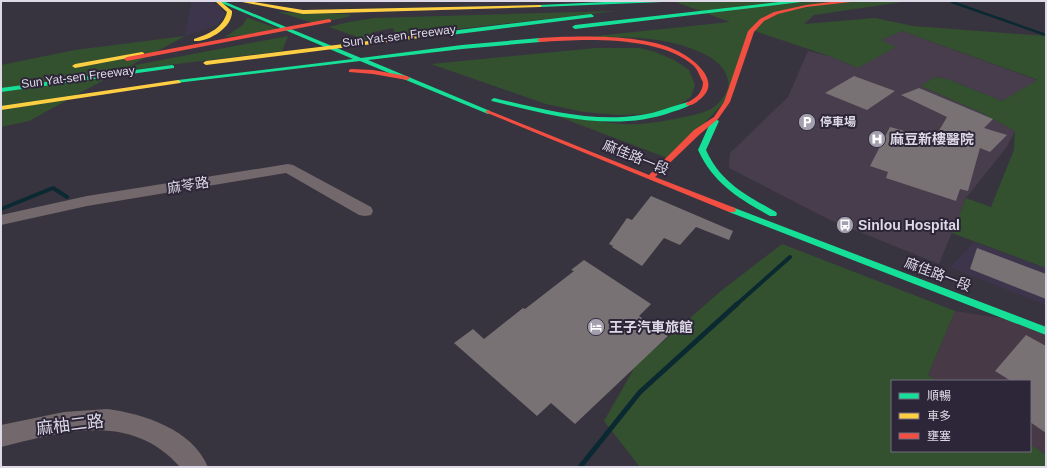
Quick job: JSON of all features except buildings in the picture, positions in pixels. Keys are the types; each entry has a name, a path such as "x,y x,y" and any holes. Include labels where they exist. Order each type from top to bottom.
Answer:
{"main road":[{"name":"麻佳路一段","path":"218,1 290,29 650,178 1046,331"},
{"path":"63,68 179,46 208,36 222,28 230,18 230,12 218,1"},
{"path":"236,1 400,64"},
{"path":"240,1 303,12 665,4"},
{"path":"682,5 721,1"},
{"name":"Sun Yat-sen Freeway","path":"1,99 406,46 801,1"},
{"path":"724,194 777,216 732,189 718,178 707,164 702,150 716,118 727,102 750,31 762,20 776,13 799,8 851,1"},
{"name":"Sun Yat-sen Freeway","path":"198,64 388,41 665,4"},
{"path":"86,64 130,59 304,26 360,17 460,9"},
{"path":"1,108 192,80 322,69 421,52 526,41 572,39 646,43 679,53 702,70 706,81 705,89 693,102 677,109 650,116 621,120 564,117 490,99 544,121"},
{"name":"Sun Yat-sen Freeway","path":"1,90 182,66"},
{"path":"322,69 360,71 407,78"},
{"path":"1,117 84,105"},
{"path":"650,178 696,132 716,118"}],"street":[{"name":"麻苓路","path":"1,220 87,201 288,168 365,211"},
{"name":"麻柚二路","path":"1,436 67,422 106,420 124,422 141,426 156,432 169,440 196,467"}],"shaded area":[{"path":"189,1 209,1 218,5 225,14 217,25 185,36 191,5"},
{"path":"269,1 426,1 373,5"},
{"name":"麻豆新樓醫院","path":"902,31 1039,81 1002,101 947,79 935,77 921,86 982,113 1015,131 1006,148 966,198 939,264 830,220 729,168 730,153 788,97 808,51 832,57 858,68 895,47 881,40"},
{"path":"974,242 1046,268 1046,305 950,267"},
{"path":"955,311 1046,325 1046,455 1031,445 1031,380 936,380 928,375"}],"green space":[{"path":"673,1 909,1 814,15 804,24 875,18 913,26 1046,36 1046,268 952,233 966,198 991,207 1014,150 1015,131 982,113 921,86 935,77 947,79 1002,101 1038,80 902,31 881,40 896,47 858,68 832,57 752,30 734,92 670,159 544,111 616,124 640,124 691,116 714,107 726,92 728,88 728,80 721,67 706,55 671,42 656,40 625,37 577,38 730,22"},
{"path":"616,11 397,36 393,28 373,32 366,40 329,27 374,18"},
{"path":"278,12 349,14 351,16 317,24"},
{"path":"248,18 285,31 225,37 243,25"},
{"path":"185,36 130,66 288,36 282,51 120,71 29,121 1,127 1,65 75,50"},
{"path":"596,48 640,48 655,52 674,60 689,70 695,85 691,97 676,107 648,114 619,115 584,112 546,104 431,64"},
{"path":"782,244 955,311 928,375 936,380 891,380 891,452 1031,452 1031,445 1046,455 1046,467 640,467 604,421 636,365 721,291"}],"waterway":[{"path":"952,2 1046,35"},
{"path":"1,209 53,188 67,197"},
{"path":"736,305 790,257"},
{"path":"580,467 640,392 737,304"}],"traffic: fast":[{"path":"219,1 488,112"},
{"path":"540,6 662,1"},
{"path":"575,27 801,1"},
{"path":"442,34 591,16"},
{"path":"178,82 462,47 540,40"},
{"path":"1,90 172,67"},
{"path":"494,100 567,116 616,119 640,118 664,113 688,104"},
{"path":"715,121 702,150 714,172 731,188 751,202 773,214"},
{"path":"732,210 1046,331"}],"traffic: slow":[{"path":"196,40 218,30 226,23 230,12 217,1"},
{"path":"239,1 303,12 540,6"},
{"path":"206,63 442,34"},
{"path":"75,66 142,54"},
{"path":"1,108 178,82"}],"traffic: jam":[{"path":"650,178 697,132 716,118 727,102 751,31 762,20 776,13 806,6 851,1"},
{"path":"127,59 329,21"},
{"path":"540,40 581,38 606,39 658,46 680,54 697,66 706,82 703,93 688,104"},
{"path":"351,71 373,72 407,78"},
{"path":"488,112 732,210"}],"place":[{"name":"停車場","path":"807,122"},
{"name":"麻豆新樓醫院","path":"877,139"},
{"name":"Sinlou Hospital","path":"845,225"},
{"name":"王子汽車旅館","path":"596,327"}]}
